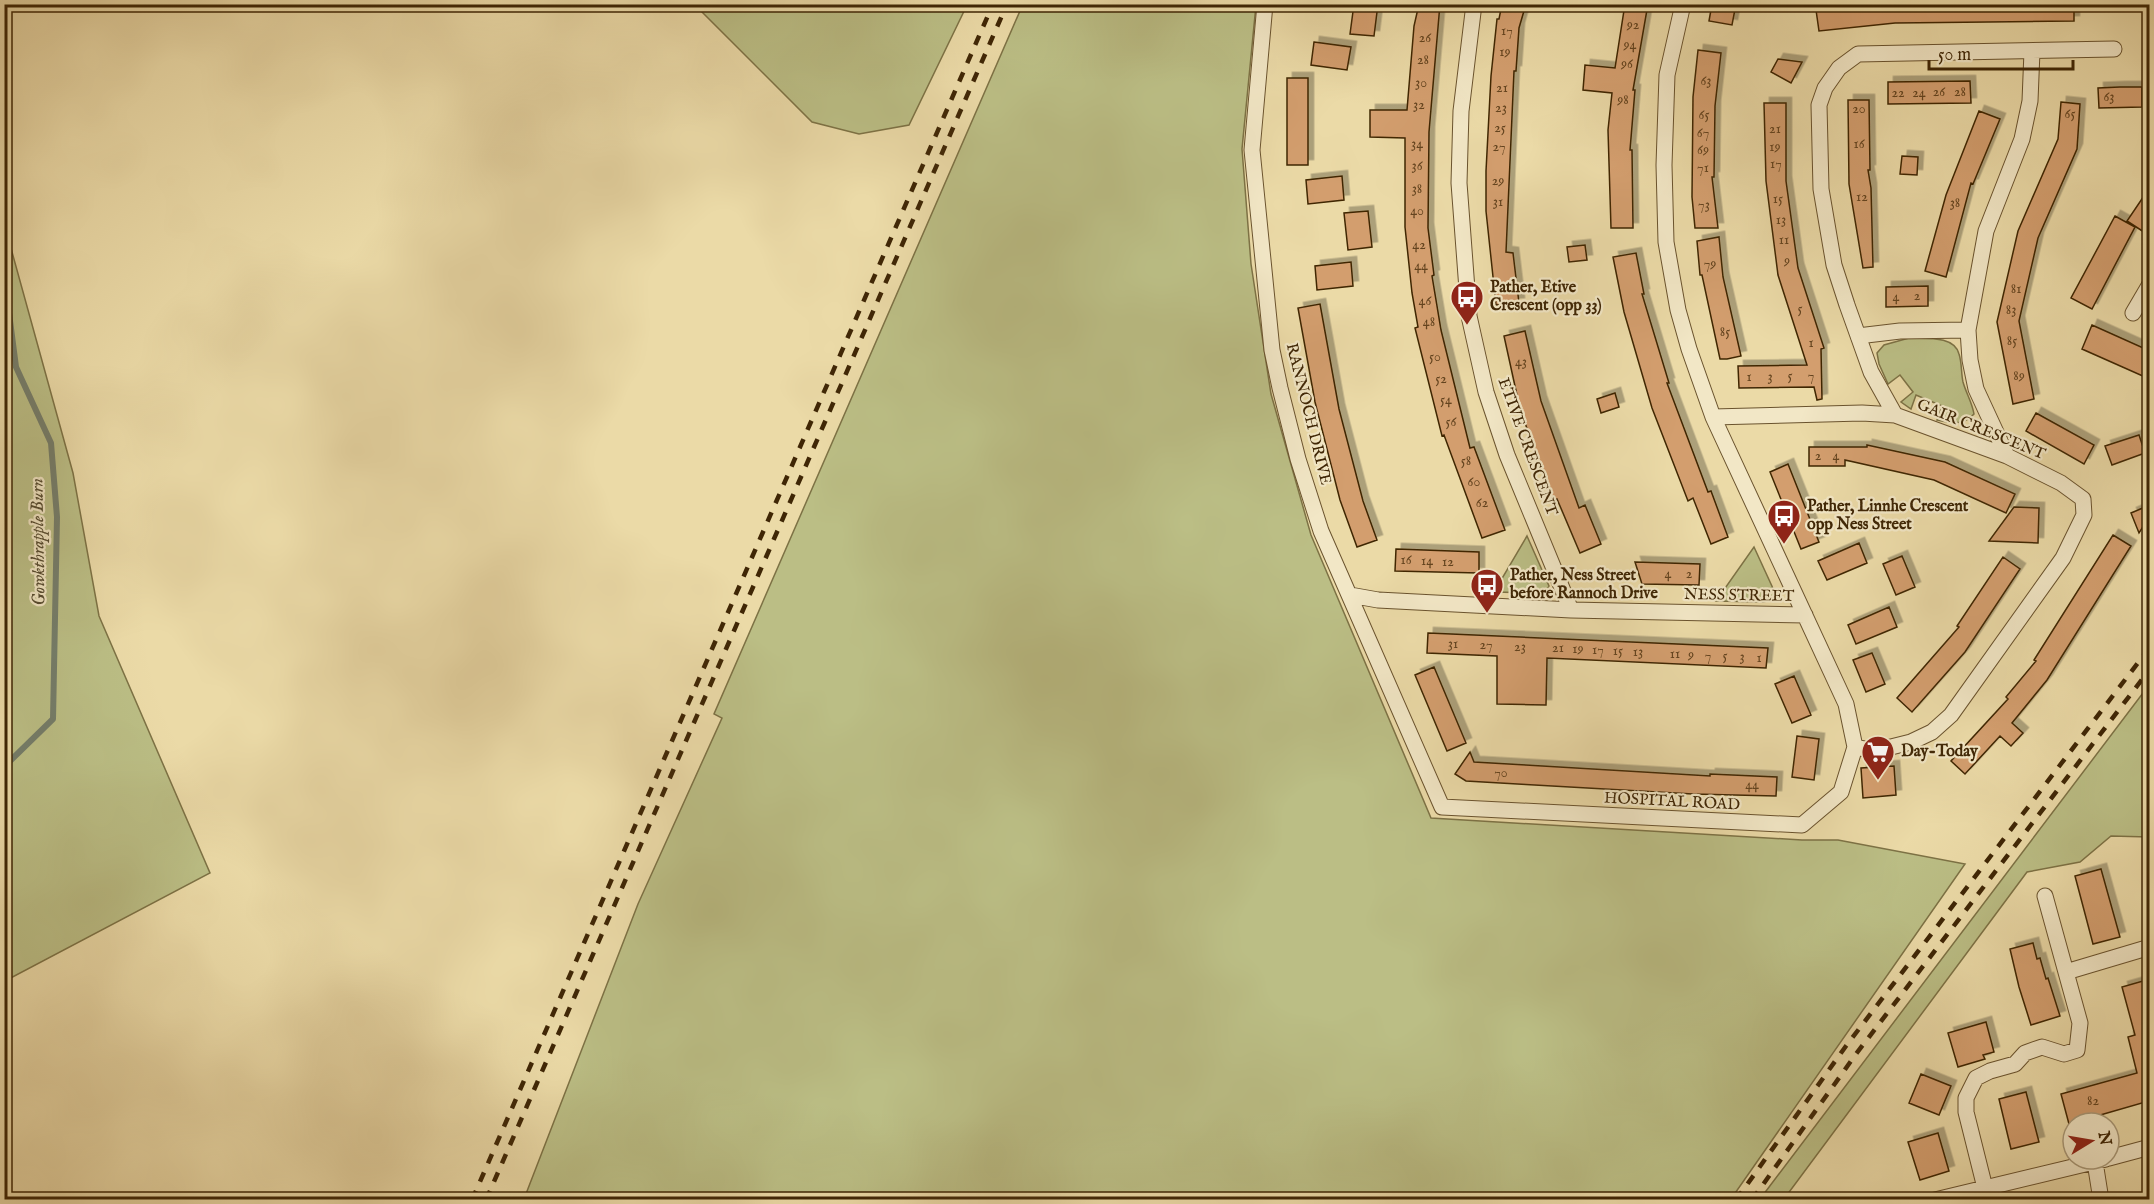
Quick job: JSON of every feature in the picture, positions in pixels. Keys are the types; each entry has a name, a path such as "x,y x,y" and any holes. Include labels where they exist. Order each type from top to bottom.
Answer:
{"street":[{"name":"RANNOCH DRIVE","path":"1265,4 1252,150 1272,350 1280,388 1298,459 1321,531 1442,807"},
{"name":"ETIVE CRESCENT","path":"1474,4 1461,111 1459,183 1469,316 1486,392 1508,454 1571,610"},
{"path":"1683,4 1667,75 1664,165 1666,242 1678,310 1713,417 1846,704 1855,747"},
{"path":"1895,415 1871,372 1834,265 1821,189 1819,105 1825,88 1839,68 1858,54 2114,49"},
{"path":"2007,456 1976,389 1970,360 1968,330 1986,231 2022,139 2030,101 2032,51"},
{"path":"2133,313 2150,284"},
{"path":"1858,336 1900,331 1968,330"},
{"name":"GAIR CRESCENT","path":"1713,417 1862,413 1895,415 2007,456 2061,483 2083,499 2084,515 2063,558 1952,715 1932,732 1911,742 1875,751 1855,747"},
{"name":"NESS STREET","path":"1350,595 1377,600 1571,610 1805,615"},
{"name":"HOSPITAL ROAD","path":"1442,807 1802,825 1840,792 1855,747"},
{"path":"1986,1188 1966,1112 1966,1098 1976,1078 2015,1064 2025,1053 2042,1047 2064,1054 2077,1050 2080,1023 2045,896"},
{"path":"2066,972 2150,947"},
{"path":"2121,1155 2150,1147"},
{"path":"1935,1200 2061,1170"},
{"path":"2101,1200 2102,1171"}],"green space":[{"path":"1023,4 1256,5 1242,149 1251,264 1271,394 1311,535 1431,818 1802,840 1838,840 1965,864 1731,1199 524,1199 638,904 722,718 714,714"},
{"path":"695,5 967,5 909,125 859,134 812,122"},
{"path":"4,223 73,473 99,616 210,873 5,981"},
{"path":"1909,338 1938,339 1956,348 1960,357 1963,382 1974,414 1970,418 1957,423 1937,420 1942,406 1916,395 1911,409 1901,402 1913,392 1900,375 1888,384 1877,353 1884,345"},
{"path":"1527,536 1549,586 1545,593 1494,592"},
{"path":"1754,547 1776,595 1773,600 1762,602 1716,601"},
{"path":"2149,685 2149,837 2111,836 2080,862 2027,872 1784,1199 1760,1199"}],"building":[{"path":"1354,4 1378,4 1374,36 1350,34"},
{"path":"1419,4 1440,4 1429,132 1428,228 1434,275 1432,276 1441,330 1470,448 1474,447 1505,530 1482,538 1444,435 1442,436 1415,328 1418,327 1405,227 1405,138 1370,137 1370,110 1407,110 1414,26"},
{"path":"1502,4 1526,4 1519,28 1516,71 1514,71 1506,252 1513,253 1519,303 1496,305 1486,211 1486,171 1491,76 1497,19 1499,19"},
{"path":"1625,4 1648,4 1633,90 1635,90 1630,150 1632,150 1633,228 1611,228 1608,130 1612,93 1583,90 1585,65 1615,68"},
{"path":"1712,4 1736,4 1732,25 1709,21"},
{"path":"1864,4 2074,4 2074,21 1895,23 1819,31 1816,10"},
{"path":"1314,42 1351,47 1347,70 1311,65"},
{"path":"1698,50 1721,53 1715,106 1714,177 1712,177 1718,228 1695,228 1692,197 1693,97"},
{"path":"1778,59 1802,62 1791,83 1771,72"},
{"path":"1287,78 1308,78 1308,165 1287,165"},
{"path":"1970,81 1971,103 1888,104 1888,82"},
{"path":"2142,87 2142,107 2099,108 2098,88"},
{"path":"1848,100 1869,100 1870,170 1868,170 1871,188 1873,267 1863,268 1849,184"},
{"path":"2061,102 2080,104 2077,149 2038,238 2019,321 2034,399 2013,404 1997,322 2018,231 2058,139"},
{"path":"1764,103 1786,103 1786,181 1798,268 1824,348 1821,349 1822,399 1817,400 1814,387 1739,388 1738,366 1807,365 1778,275 1766,181"},
{"path":"1979,111 2000,119 1973,184 1971,183 1946,277 1925,271 1946,195"},
{"path":"1902,156 1918,157 1917,175 1900,174"},
{"path":"1342,176 1344,200 1308,204 1306,180"},
{"path":"2150,187 2150,236 2127,221"},
{"path":"1368,211 1372,247 1348,250 1344,213"},
{"path":"2115,216 2135,227 2092,309 2071,298"},
{"path":"1719,237 1723,277 1741,356 1727,359 1720,359 1702,275 1700,275 1697,241"},
{"path":"1585,245 1587,260 1569,262 1567,247"},
{"path":"1636,253 1644,294 1642,294 1669,383 1667,383 1708,492 1711,491 1728,537 1711,544 1693,498 1688,501 1652,408 1624,312 1613,257"},
{"path":"1351,262 1353,286 1317,290 1315,266"},
{"path":"1928,286 1928,306 1886,307 1886,287"},
{"path":"1320,304 1339,409 1363,501 1377,540 1357,547 1340,500 1315,402 1298,308"},
{"path":"2092,325 2150,351 2150,367 2145,377 2082,349"},
{"path":"1525,331 1541,401 1579,508 1585,505 1601,544 1580,553 1557,499 1553,501 1520,409 1504,336"},
{"path":"1615,393 1619,407 1601,413 1597,399"},
{"path":"2036,413 2094,445 2084,464 2026,431"},
{"path":"2139,435 2145,453 2112,465 2105,446"},
{"path":"1867,445 1945,462 2015,494 2006,513 1934,480 1845,460 1845,466 1809,466 1809,447 1867,447"},
{"path":"1788,464 1819,542 1801,549 1770,472"},
{"path":"2150,505 2150,516 2139,533 2131,513"},
{"path":"2014,507 2039,508 2038,543 1989,541"},
{"path":"2113,535 2131,546 2047,680 2012,723 2023,733 2011,746 2000,736 1965,774 1951,761 2008,699 2006,697 2036,661 2034,660"},
{"path":"1859,543 1867,563 1827,580 1818,561"},
{"path":"1396,549 1479,552 1479,573 1395,571"},
{"path":"1902,556 1915,587 1896,595 1883,564"},
{"path":"2003,557 2020,569 1965,652 1912,712 1897,698 1959,627 1957,626"},
{"path":"1635,562 1700,564 1699,585 1642,584"},
{"path":"1889,607 1897,627 1856,644 1848,625"},
{"path":"1428,633 1768,648 1766,668 1547,658 1546,705 1497,704 1497,656 1427,653"},
{"path":"1872,653 1885,684 1866,692 1853,660"},
{"path":"1434,667 1466,743 1447,751 1415,675"},
{"path":"1794,676 1811,715 1792,723 1775,684"},
{"path":"1797,736 1819,739 1814,780 1792,777"},
{"path":"1470,752 1474,762 1710,776 1710,774 1777,777 1776,796 1693,794 1466,781 1455,774"},
{"name":"Day-Today","path":"1894,766 1896,795 1863,798 1861,768"},
{"path":"2101,869 2120,937 2093,944 2075,876"},
{"path":"2033,943 2037,959 2040,958 2046,979 2048,978 2060,1016 2031,1025 2010,949"},
{"path":"2150,979 2149,1101 2114,1111 2066,1111 2061,1094 2137,1073 2128,1037 2135,1035 2122,987"},
{"path":"1986,1022 1994,1052 1983,1055 1985,1059 1958,1067 1948,1033"},
{"path":"1921,1074 1951,1086 1939,1115 1909,1103"},
{"path":"2026,1092 2039,1142 2011,1149 1999,1099"},
{"path":"1938,1133 1949,1171 1920,1180 1908,1142"}],"waterway":[{"name":"Gowkthrapple Burn","path":"4,305 9,313 16,367 51,443 57,517 53,719 4,768"}],"railway":[{"path":"472,1200 993,4"},
{"path":"486,1200 1007,4"},
{"path":"1736,1200 1846,1046 2150,647"},
{"path":"1752,1200 1856,1054 2150,669"}],"place":[{"name":"Pather, Etive Crescent (opp 33)","path":"1467,326"},
{"name":"Pather, Linnhe Crescent opp Ness Street","path":"1784,545"},
{"name":"Pather, Ness Street before Rannoch Drive","path":"1487,614"},
{"name":"Day-Today","path":"1878,781"}]}
